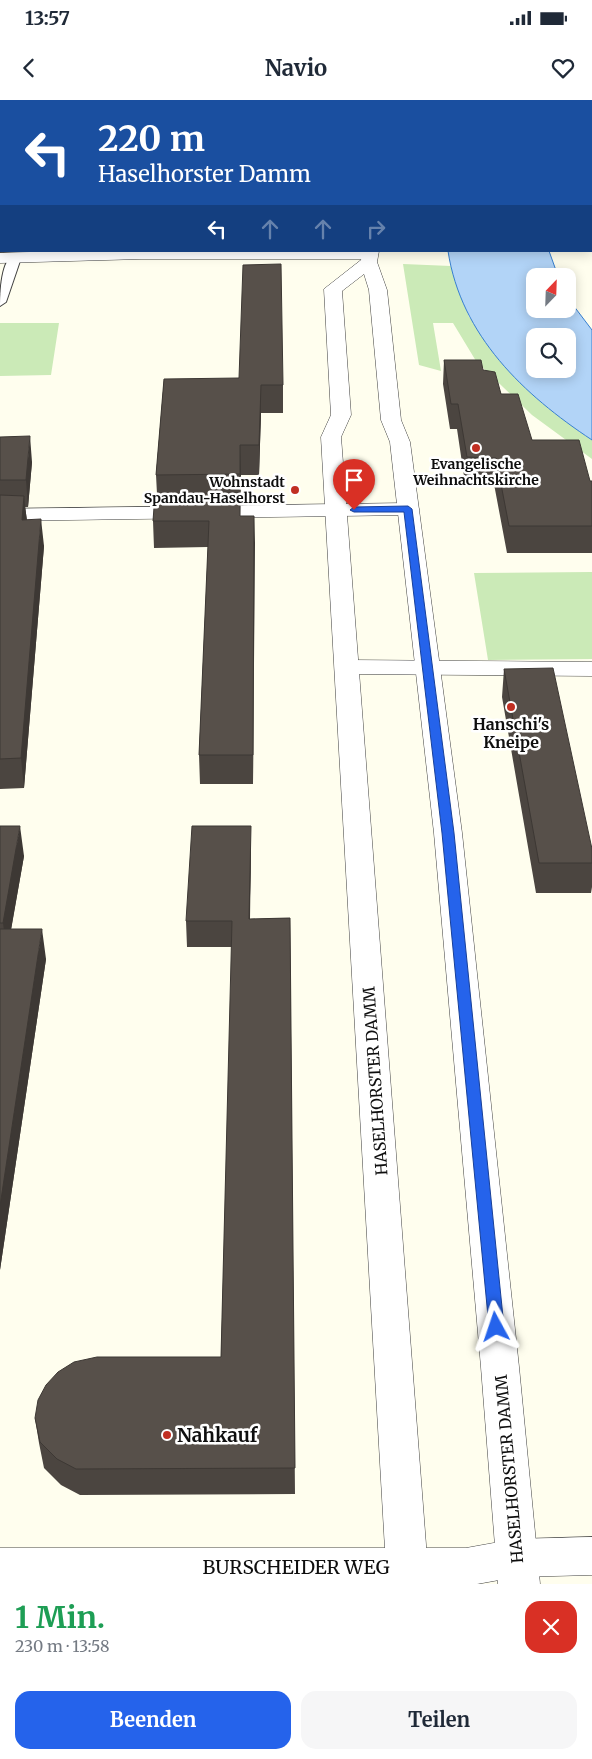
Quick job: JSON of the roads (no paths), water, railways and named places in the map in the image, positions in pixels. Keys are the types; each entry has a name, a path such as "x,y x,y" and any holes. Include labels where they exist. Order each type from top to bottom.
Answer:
{"street":[{"path":"7,258 113,254 370,256"},
{"name":"HASELHORSTER DAMM","path":"408,1575 332,437 341,415 333,289 370,256 378,290 391,420 400,442 450,853 518,1571"},
{"path":"0,515 408,509"},
{"path":"348,667 592,669"},
{"name":"BURSCHEIDER WEG","path":"0,1567 408,1575 466,1567 518,1571 592,1556"}],"lane":[{"path":"0,302 7,258"}],"water":[{"path":"448,252 549,252 555,268 526,268 526,318 576,318 576,309 592,330 592,440 520,383 481,336 466,310 455,282"}],"place":[{"name":"Evangelische Weihnachtskirche","path":"476,448"},
{"name":"Wohnstadt Spandau-Haselhorst","path":"295,490"},
{"name":"Hanschi's Kneipe","path":"511,707"},
{"name":"Nahkauf","path":"167,1435"}]}
